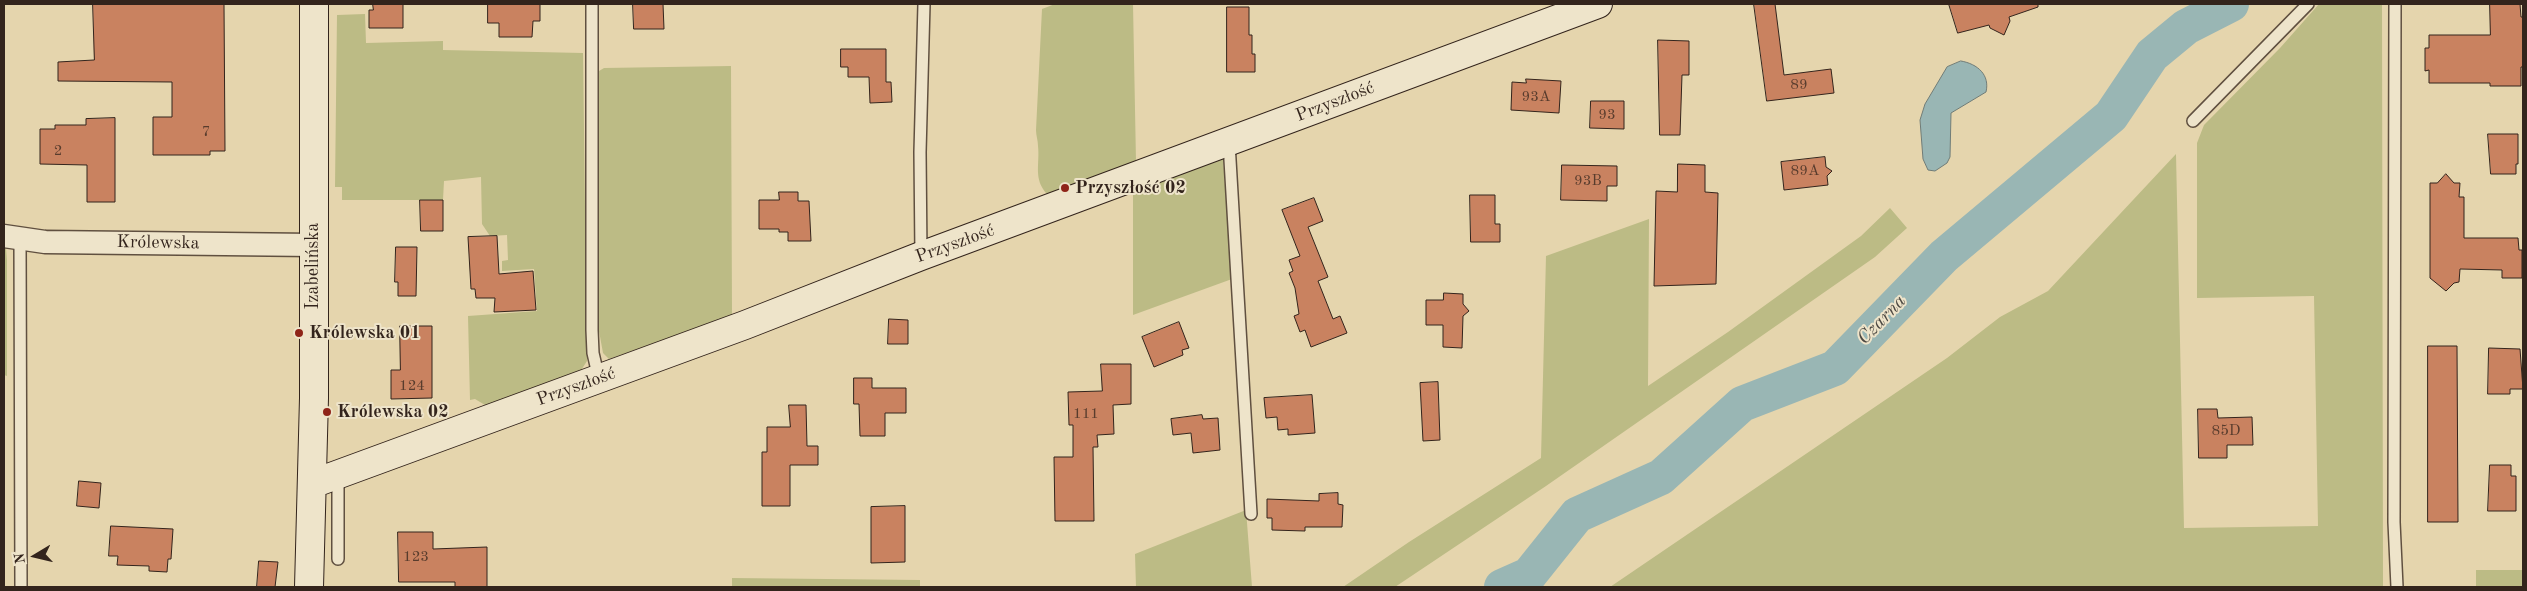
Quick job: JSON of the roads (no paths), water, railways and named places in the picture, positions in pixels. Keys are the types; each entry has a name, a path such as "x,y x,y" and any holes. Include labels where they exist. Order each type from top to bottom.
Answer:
{"street":[{"name":"Izabelińska","path":"309,587 312,484 314,4"},
{"name":"Przyszłość","path":"312,484 599,379 921,256 1229,143 1598,4"},
{"name":"Królewska","path":"12,238 45,242 314,245"}],"lane":[{"path":"592,4 592,330 593,353 599,379"},
{"path":"921,256 920,152 924,4"},
{"path":"2193,121 2308,4"},
{"path":"2396,4 2394,522 2397,587"},
{"path":"1229,143 1251,514"},
{"path":"12,238 21,587"},
{"path":"338,473 338,559"}],"water":[{"path":"1961,61 1973,65 1981,71 1986,80 1986,92 1951,113 1950,157 1947,163 1935,171 1928,170 1923,159 1920,120 1925,104 1947,67"}],"waterway":[{"name":"Czarna","path":"1502,587 1529,575 1577,515 1661,477 1742,404 1835,368 1944,256 2111,116 2152,55 2186,27 2231,4"}],"place":[{"name":"Przyszłość 02","path":"1065,188"},
{"name":"Królewska 01","path":"299,333"},
{"name":"Królewska 02","path":"327,412"}]}
